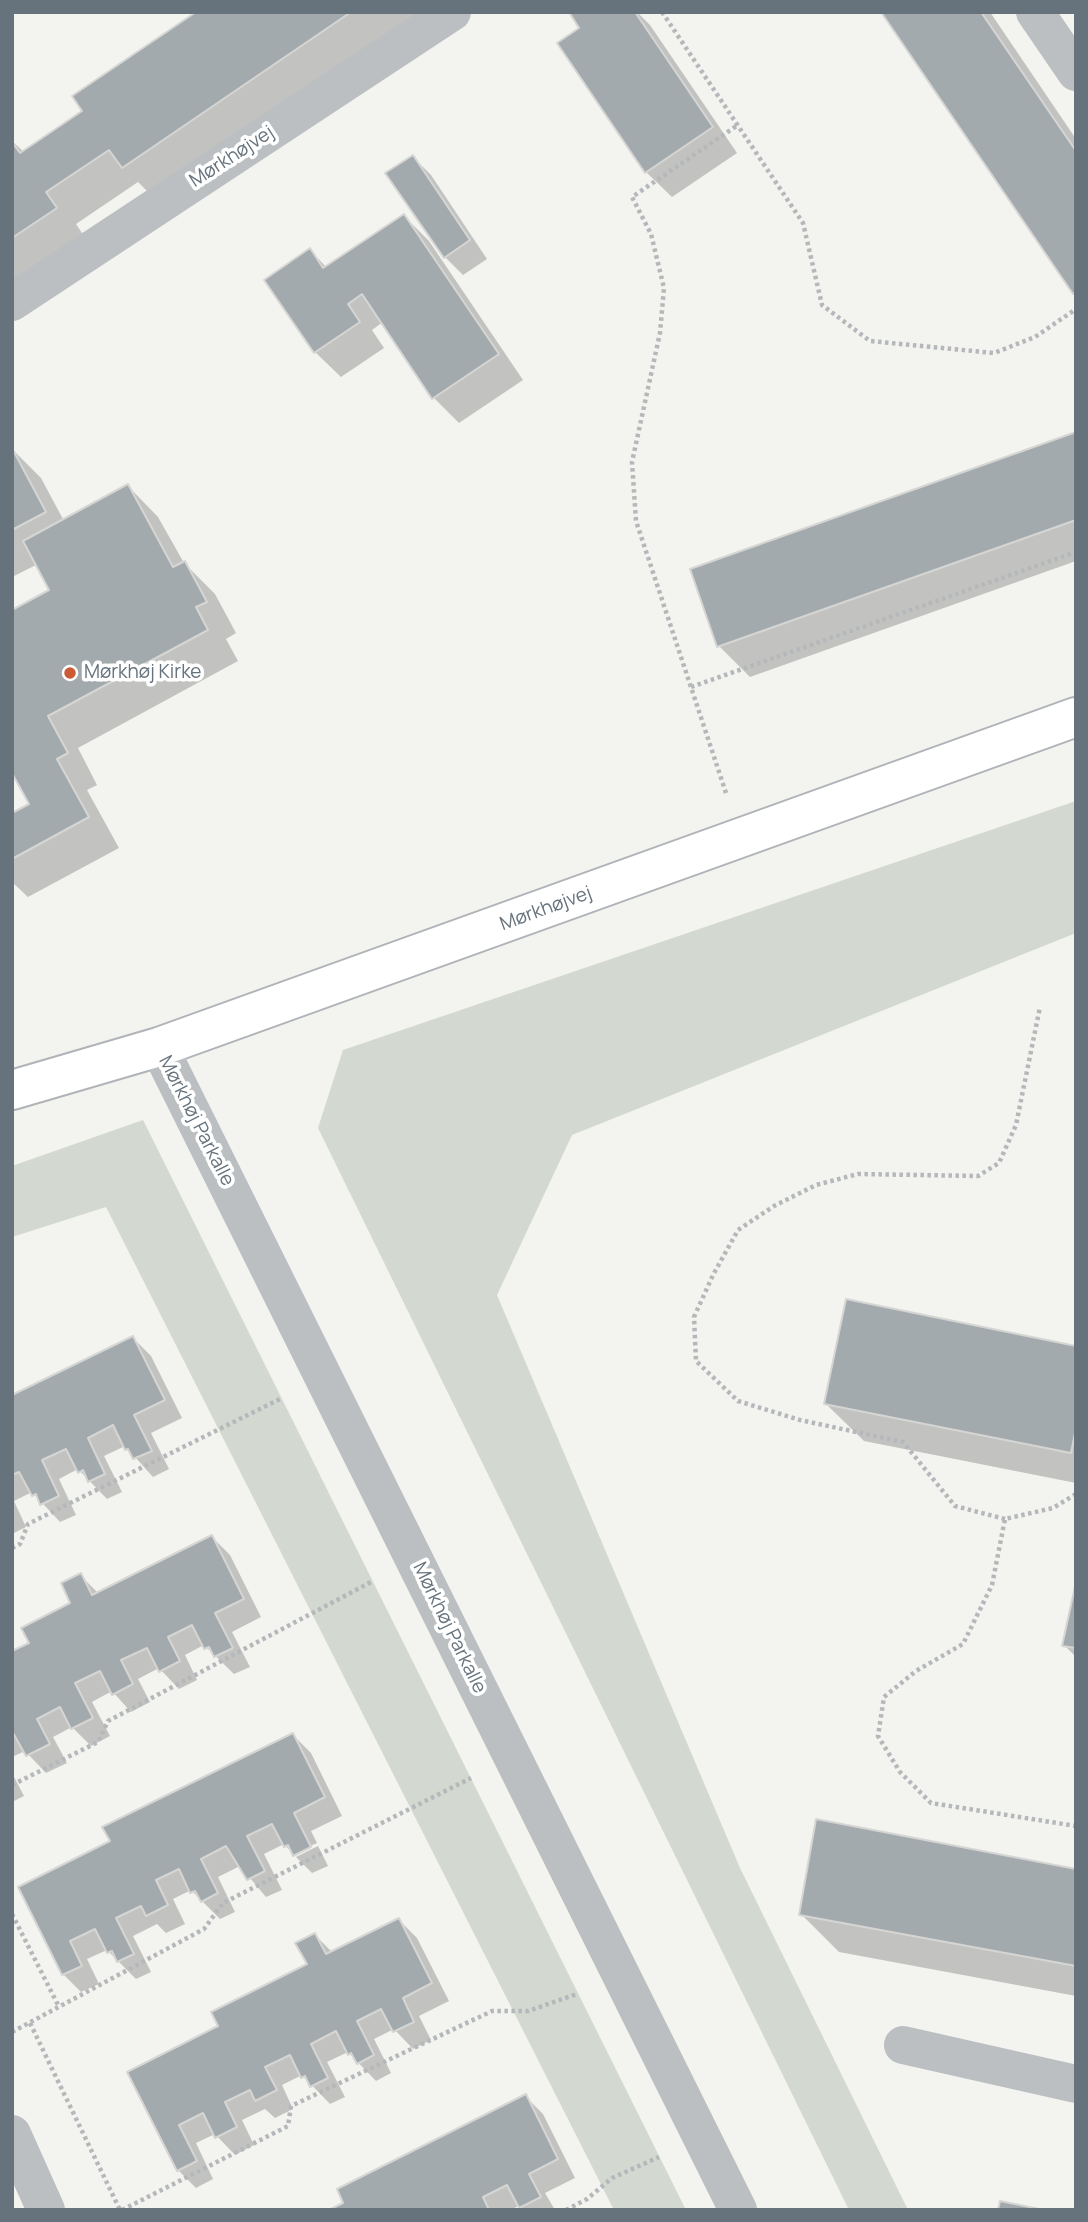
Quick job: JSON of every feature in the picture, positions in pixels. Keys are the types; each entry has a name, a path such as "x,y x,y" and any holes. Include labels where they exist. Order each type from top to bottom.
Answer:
{"street":[{"name":"Mørkhøjvej","path":"12,302 452,12"},
{"path":"1035,12 1076,72"},
{"name":"Mørkhøjvej","path":"12,1090 159,1047 1076,716"},
{"name":"Mørkhøj Parkalle","path":"159,1047 738,2210"},
{"path":"903,2045 1076,2084"},
{"path":"12,2134 46,2210"}],"path":[{"path":"662,12 803,223 822,305 870,341 994,353 1035,337 1076,309"},
{"path":"738,125 632,197 651,234 664,288 660,333 632,462 636,521 741,838"},
{"path":"691,687 1076,552"},
{"path":"1040,1007 1016,1125 999,1163 978,1176 858,1174 816,1185 774,1206 738,1230 694,1317 696,1361 738,1401 800,1420 903,1442 955,1506 1005,1519 1053,1508 1076,1494"},
{"path":"12,1548 20,1544 28,1524 324,1377"},
{"path":"1005,1519 992,1585 963,1644 916,1671 884,1698 878,1736 900,1772 931,1803 1076,1826"},
{"path":"12,1785 98,1742 108,1721 415,1559"},
{"path":"12,2032 204,1929 223,1903 513,1757"},
{"path":"12,1914 59,2007"},
{"path":"30,2022 121,2210 288,2126 291,2106 492,2011 528,2011 624,1978"},
{"path":"566,2210 587,2199 612,2178 702,2137"}],"shaded area":[{"path":"1076,801 1076,933 572,1135 497,1295 740,1868 908,2210 849,2210 318,1128 343,1050"},
{"path":"143,1120 686,2210 614,2210 106,1207 12,1237 12,1166"}],"building":[{"path":"196,12 351,12 122,168 109,150 46,192 57,208 12,238 12,142 20,153 82,111 72,96"},
{"path":"569,12 635,12 713,127 645,173 557,43 579,28"},
{"path":"881,12 981,12 1076,151 1076,292 1073,294"},
{"path":"413,155 470,240 444,258 385,173"},
{"path":"404,214 499,354 432,399 362,294 348,304 360,322 314,353 264,280 310,248 323,268"},
{"path":"1076,432 1076,520 717,647 690,569"},
{"path":"12,448 46,512 12,530"},
{"name":"Mørkhøj Kirke","path":"128,484 173,567 185,561 207,602 196,607 208,630 48,716 68,753 57,759 89,817 12,859 12,813 29,804 12,773 12,610 49,590 23,541"},
{"path":"846,1299 1076,1346 1076,1428 1071,1453 824,1404"},
{"path":"133,1336 165,1400 134,1415 152,1451 133,1459 128,1449 125,1450 113,1425 88,1438 105,1474 88,1482 83,1470 78,1473 66,1449 42,1460 59,1496 40,1505 36,1494 32,1496 19,1472 12,1475 12,1395"},
{"path":"212,1535 244,1599 215,1613 233,1648 214,1657 209,1647 204,1649 192,1625 168,1637 180,1661 159,1672 147,1648 121,1660 133,1684 112,1695 100,1671 75,1683 93,1718 71,1729 60,1707 37,1719 50,1744 26,1756 12,1731 12,1651 29,1643 21,1628 70,1603 61,1583 81,1573 92,1595"},
{"path":"1076,1582 1076,1648 1062,1646"},
{"path":"293,1733 325,1797 294,1813 311,1847 293,1856 288,1845 284,1847 272,1824 247,1836 265,1871 247,1880 226,1846 201,1859 218,1893 201,1902 195,1891 190,1893 179,1869 156,1880 168,1905 146,1916 141,1906 116,1918 134,1954 117,1962 112,1951 107,1953 95,1929 70,1941 82,1966 62,1975 18,1887 110,1841 102,1827"},
{"path":"816,1819 1076,1869 1076,1966 799,1915"},
{"path":"399,1918 432,1983 403,1998 414,2022 393,2032 381,2009 357,2021 374,2055 357,2064 351,2053 348,2055 336,2031 311,2044 328,2078 310,2087 305,2076 301,2078 290,2055 265,2067 277,2090 255,2101 250,2090 225,2102 237,2127 215,2138 203,2113 179,2125 197,2161 177,2171 127,2072 218,2026 211,2012 307,1964 295,1943 315,1933 326,1954"},
{"path":"526,2094 558,2159 529,2174 541,2197 519,2208 507,2185 483,2197 489,2210 329,2210 343,2203 337,2189"},
{"path":"1000,2201 1044,2210 998,2210"}],"place":[{"name":"Mørkhøj Kirke","path":"70,673"}]}
